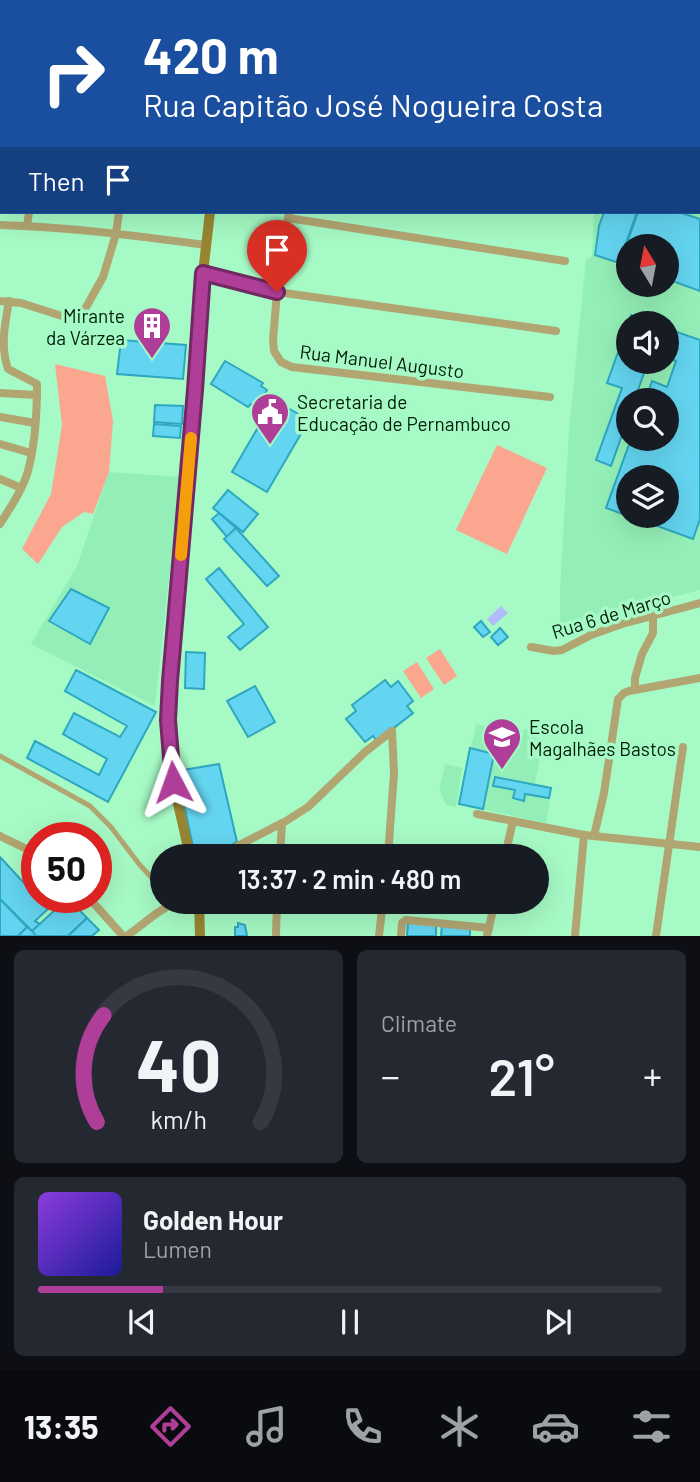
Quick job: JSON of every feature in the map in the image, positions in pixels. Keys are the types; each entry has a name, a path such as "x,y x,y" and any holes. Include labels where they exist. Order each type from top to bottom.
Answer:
{"main road":[{"path":"187,844 173,782 168,720 209,214"},
{"path":"199,914 200,936"}],"street":[{"path":"27,226 29,214"},
{"path":"0,524 29,469 37,396 37,384 8,369 2,356 4,301 21,303 65,317 75,316 86,309 103,277 119,214"},
{"path":"289,215 565,261"},
{"name":"Rua Manuel Augusto","path":"289,215 272,340 274,351 281,362 292,367 550,397"},
{"path":"0,225 116,233 206,245"},
{"path":"203,273 277,292 556,331"},
{"path":"0,393 37,396"},
{"path":"0,417 35,423"},
{"path":"0,444 31,453"},
{"path":"0,479 20,488"},
{"name":"Rua 6 de Março","path":"531,648 562,650 591,635 622,624 700,603"},
{"path":"635,690 635,677 642,654 653,633 653,617"},
{"path":"575,936 589,836 606,781 616,702 624,693 700,678"},
{"path":"241,844 308,807 365,752 392,732 394,773 389,844"},
{"path":"656,936 683,747"},
{"path":"0,756 90,806 111,827 150,876"},
{"path":"477,814 589,836 700,847"},
{"path":"508,844 513,821"},
{"path":"281,844 282,823"},
{"path":"0,836 21,846"},
{"path":"103,913 125,936 156,914"},
{"path":"276,936 277,914"},
{"path":"379,936 382,914"},
{"path":"401,936 402,923 406,920 488,932 492,914"}],"shaded area":[{"path":"594,214 700,214 700,590 560,627 569,430 586,259 592,257"},
{"path":"55,364 105,376 113,421 109,472 93,514 84,512 62,527 38,564 22,549 51,494 62,425"},
{"path":"497,445 547,468 507,554 456,530"},
{"path":"109,472 180,477 155,706 31,644 77,566"},
{"path":"440,649 457,676 444,685 426,658"},
{"path":"417,662 434,689 421,698 403,671"},
{"name":"Escola Magalhães Bastos","path":"476,724 496,729 495,735 522,739 524,729 538,731 535,757 540,758 535,783 552,787 546,823 459,804"},
{"path":"445,764 462,768 456,807 446,805 439,788"}],"water":[{"path":"501,606 508,613 493,626 487,619"}],"building":[{"path":"603,214 636,214 629,234 616,234 616,262 595,255"},
{"path":"637,214 685,214 700,219 700,291 679,283 679,234 630,234"},
{"path":"679,333 700,340 700,519 693,539 663,528 679,528 679,465 622,465 627,451 679,451 679,388 650,388 652,381 667,387 672,374 679,374"},
{"name":"Mirante da Várzea","path":"121,340 186,345 183,379 117,374"},
{"path":"616,358 616,374 644,374 639,388 622,388 607,383"},
{"path":"225,361 263,383 261,386 267,390 257,407 251,404 248,407 211,384"},
{"name":"Secretaria de Educação de Pernambuco","path":"274,400 309,420 267,492 232,472"},
{"path":"155,405 183,406 182,424 154,422"},
{"path":"616,405 616,451 611,466 596,460"},
{"path":"154,424 181,426 180,438 153,436"},
{"path":"616,480 616,512 606,508"},
{"path":"228,490 258,514 243,532 213,508"},
{"path":"219,513 236,528 227,537 212,519"},
{"path":"236,528 279,576 267,586 224,539"},
{"path":"219,568 268,627 240,650 228,637 244,624 206,579"},
{"path":"71,589 109,608 90,644 49,621"},
{"path":"481,621 490,632 483,637 474,627"},
{"path":"500,628 508,637 498,645 491,637"},
{"path":"186,652 205,653 204,689 185,688"},
{"path":"76,670 156,712 108,802 27,758 35,741 99,775 107,759 63,734 74,713 120,737 127,726 65,691"},
{"path":"385,680 391,687 398,681 413,701 407,706 413,713 377,741 373,736 365,742 346,719 356,711 352,705"},
{"path":"255,686 275,722 248,737 227,701"},
{"path":"470,748 494,754 483,809 459,804"},
{"path":"219,764 237,842 192,844 177,771"},
{"path":"495,777 551,788 549,798 525,794 524,801 513,798 515,790 493,786"},
{"path":"0,857 21,880 21,913 44,913 35,921 40,924 32,931 0,899"},
{"path":"0,899 27,927 18,936 0,936"},
{"path":"52,913 82,913 87,918 68,936 36,936 32,931"},
{"path":"87,918 99,930 92,936 68,936"},
{"path":"408,922 436,924 436,936 407,936"},
{"path":"238,923 245,925 247,936 235,936"},
{"path":"442,925 470,927 470,936 441,936"},
{"path":"27,927 36,936 18,936"}],"slow traffic":[{"path":"181,555 191,438"}],"place":[{"name":"Mirante da Várzea","path":"152,360"},
{"name":"Secretaria de Educação de Pernambuco","path":"270,446"},
{"name":"Escola Magalhães Bastos","path":"502,771"}],"route":[{"path":"173,782 168,720 170,681 203,273 277,292"}]}
